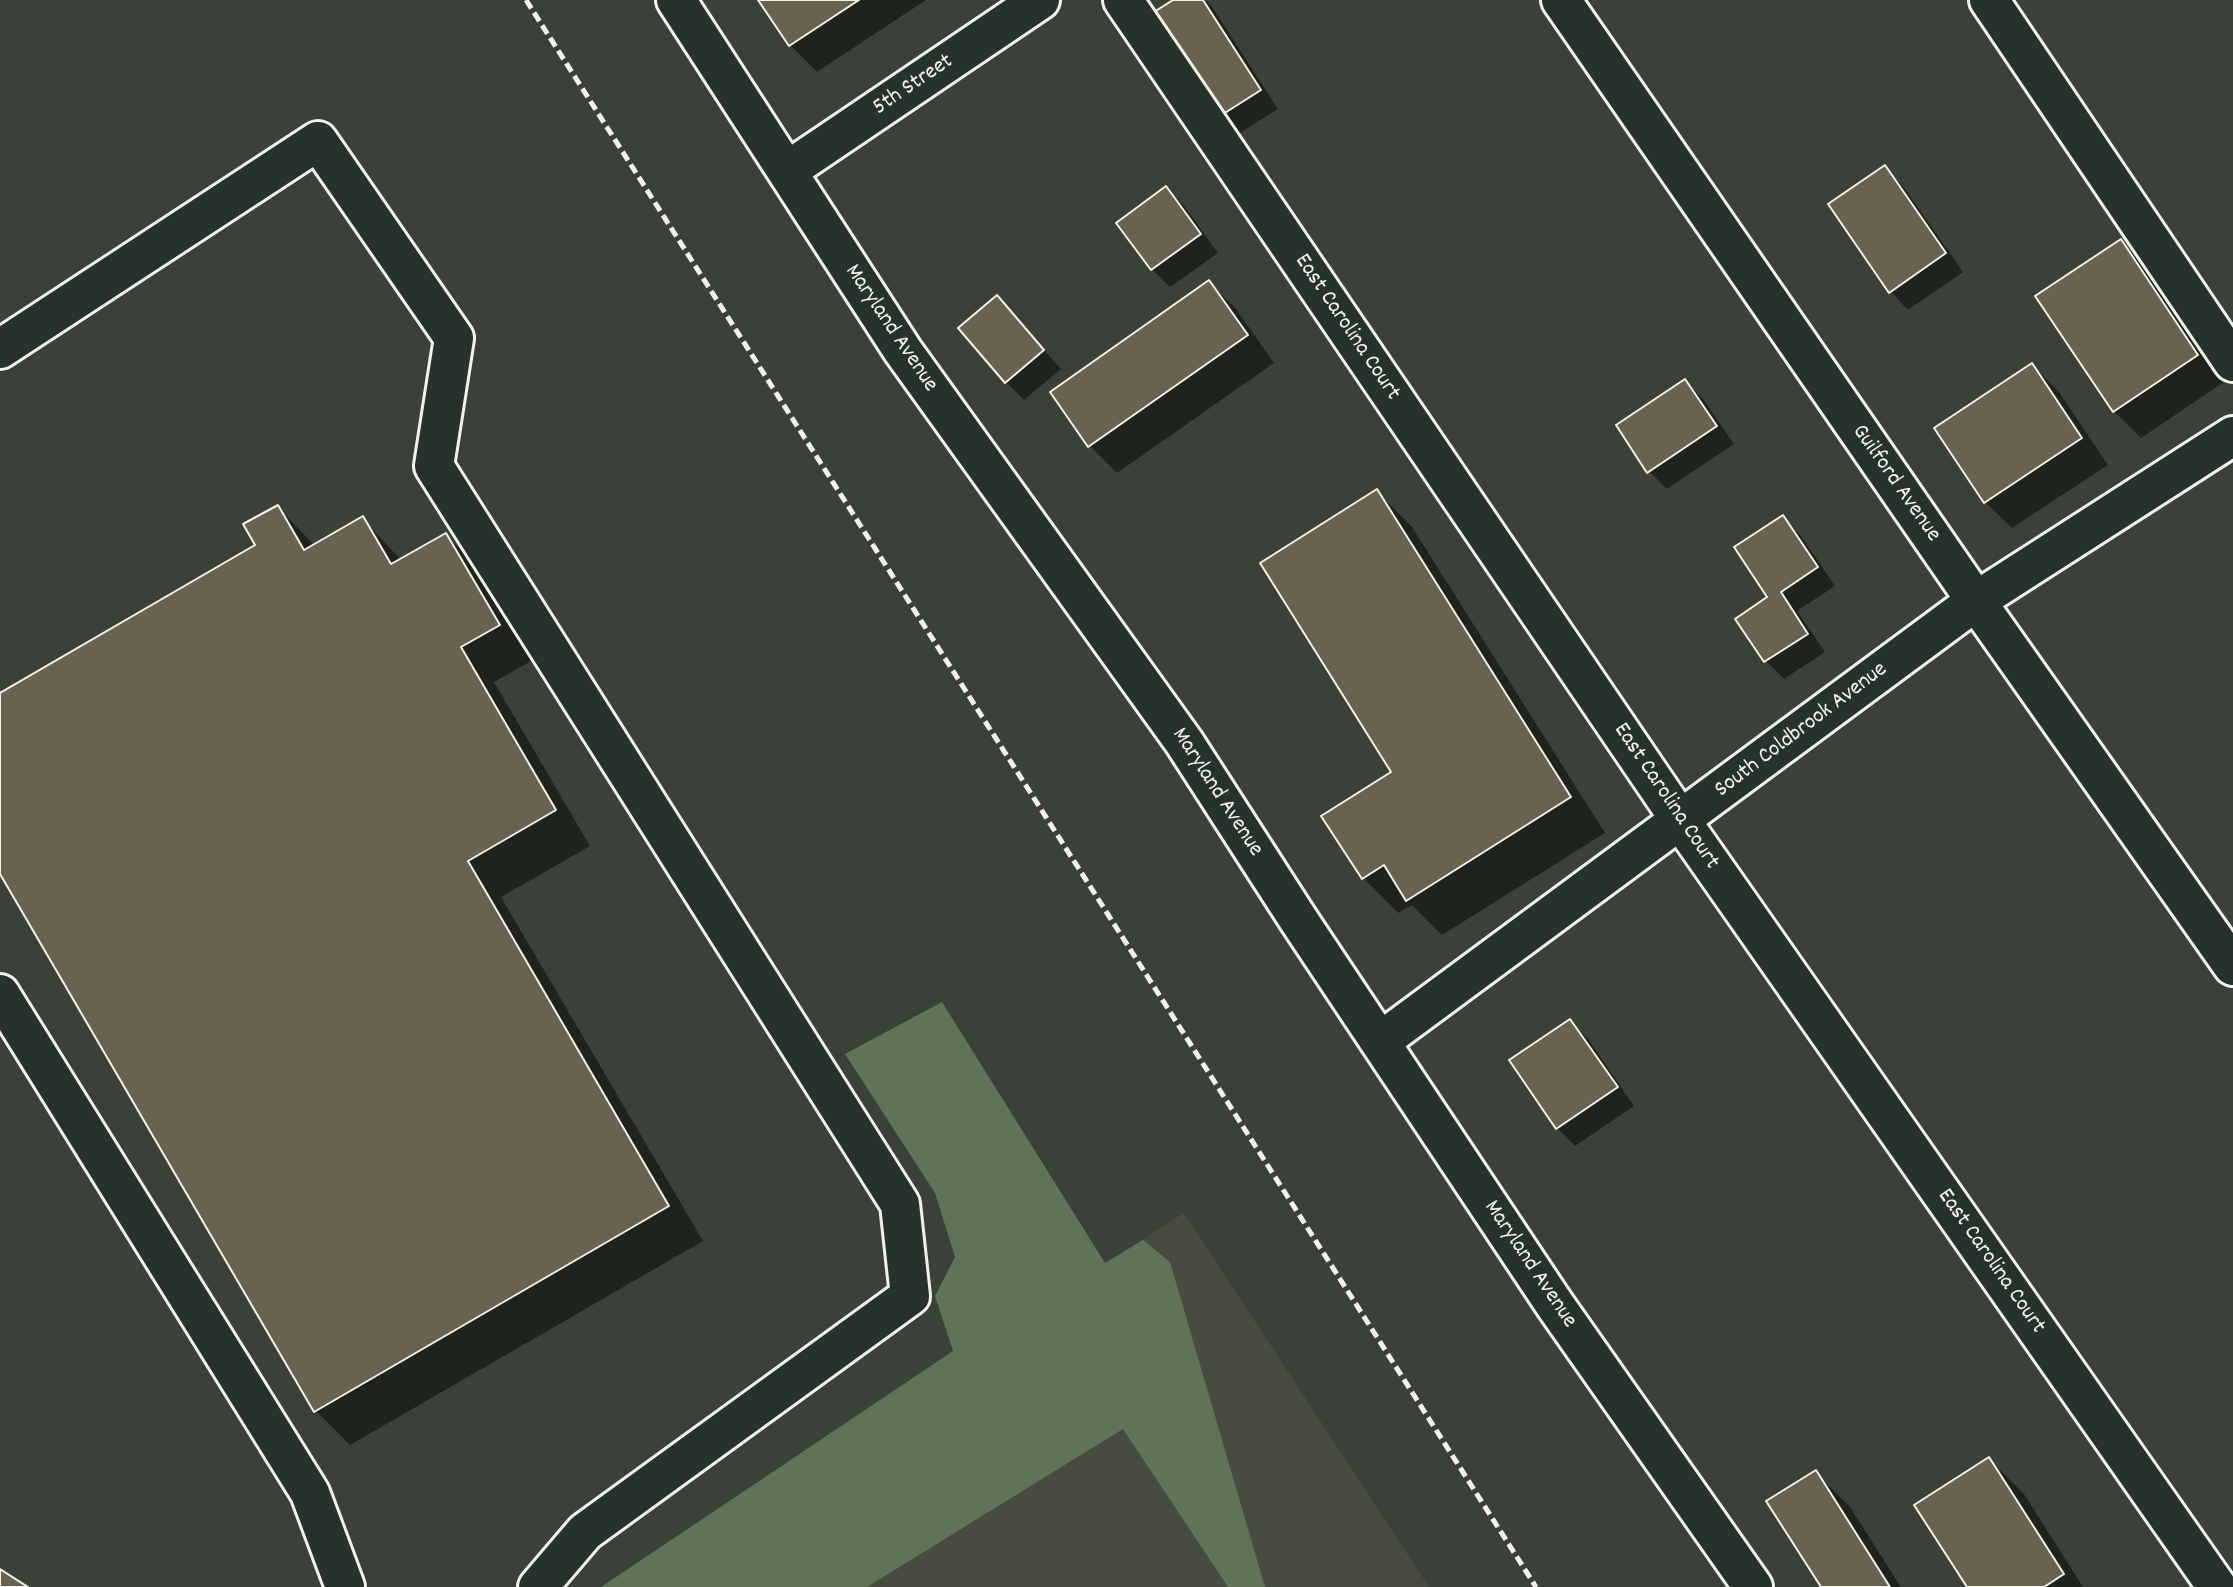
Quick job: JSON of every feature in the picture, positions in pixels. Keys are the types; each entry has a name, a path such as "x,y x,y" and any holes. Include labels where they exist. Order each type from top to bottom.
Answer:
{"street":[{"name":"Maryland Avenue","path":"676,0 903,351 1184,742 1297,919 1555,1305 1753,1587"},
{"name":"5th Street","path":"788,172 1040,0"},
{"name":"East Carolina Court","path":"1123,0 1681,821 2217,1587"},
{"name":"Guilford Avenue","path":"1561,0 1976,601 2233,966"},
{"path":"1989,0 2233,362"},
{"path":"0,349 318,141 454,338 434,466 900,1204 910,1296 585,1532 538,1587"},
{"name":"South Coldbrook Avenue","path":"1381,1041 1976,601 2233,436"},
{"path":"0,994 310,1493 345,1587"}],"shaded area":[{"path":"1184,1213 1429,1587 601,1587"}],"green space":[{"path":"942,1002 1105,1263 1143,1240 1170,1262 1265,1587 1228,1587 1123,1429 867,1587 601,1587 953,1351 935,1296 955,1257 935,1193 845,1054"}],"building":[{"path":"758,0 859,0 789,46"},
{"path":"1173,0 1203,0 1261,90 1209,123 1143,19"},
{"path":"1885,165 1946,253 1889,293 1828,204"},
{"path":"1166,186 1201,234 1151,270 1116,223"},
{"path":"2121,239 2198,355 2113,412 2035,296"},
{"path":"1209,280 1248,335 1088,447 1050,392"},
{"path":"997,295 1044,350 1005,383 958,328"},
{"path":"2032,363 2082,438 1984,503 1934,428"},
{"path":"1685,379 1717,426 1647,473 1616,425"},
{"path":"1377,489 1571,797 1406,901 1384,865 1362,879 1321,816 1391,772 1260,563"},
{"path":"278,505 304,550 363,516 391,564 446,533 500,625 461,647 556,810 468,861 669,1206 314,1412 0,874 0,693 255,545 243,524"},
{"path":"1783,515 1818,567 1781,592 1808,634 1764,662 1735,619 1767,597 1734,547"},
{"path":"1570,1019 1618,1087 1556,1129 1509,1060"},
{"path":"1989,1457 2064,1574 2044,1587 1967,1587 1914,1505"},
{"path":"1816,1470 1890,1587 1821,1587 1766,1501"},
{"path":"0,1569 28,1587 0,1587"}],"railway":[{"path":"526,0 1536,1587"}]}
